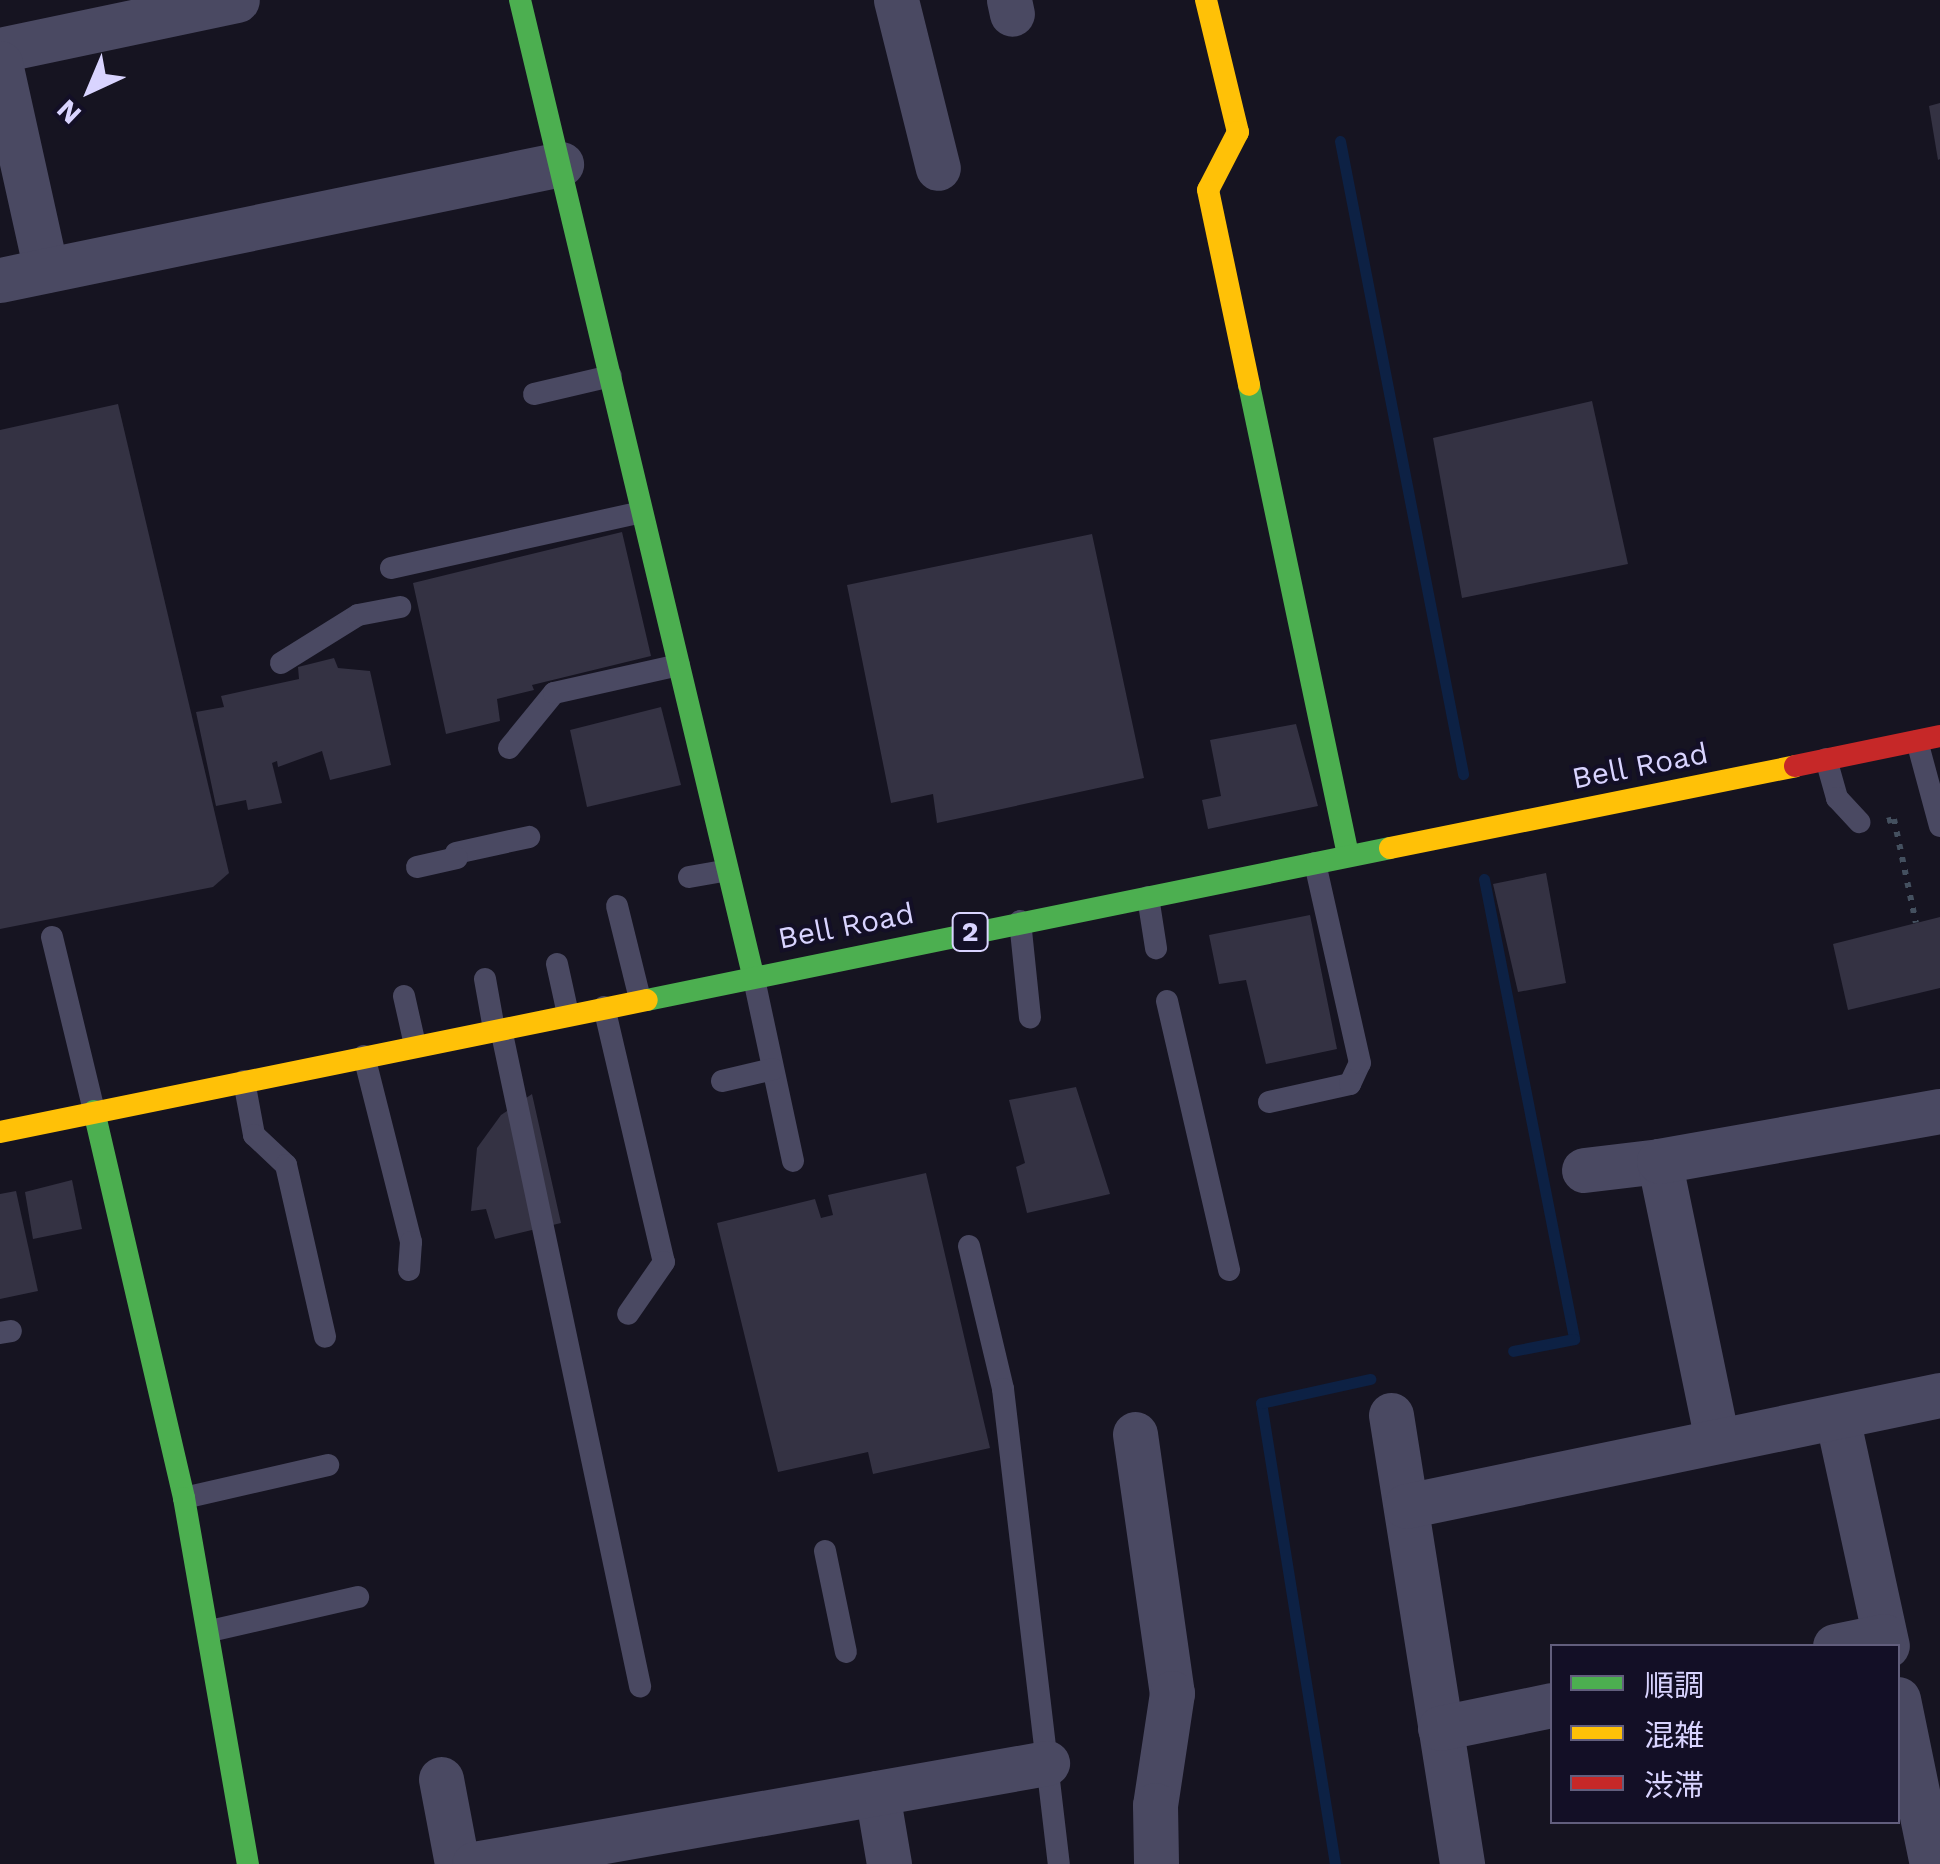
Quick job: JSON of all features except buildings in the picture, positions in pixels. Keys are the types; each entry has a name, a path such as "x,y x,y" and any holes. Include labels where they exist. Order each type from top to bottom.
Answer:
{"street":[{"path":"0,50 237,0"},
{"path":"520,0 753,976"},
{"path":"896,0 938,168"},
{"path":"1206,0 1238,132 1208,190 1348,854"},
{"path":"0,62 46,270"},
{"path":"0,280 561,164"},
{"name":"Bell Road","path":"0,1132 1929,738"},
{"path":"1584,1170 1659,1160 1849,1117 1940,1111"},
{"path":"94,1112 184,1498 248,1864"},
{"path":"1659,1160 1716,1440"},
{"path":"1406,1506 1940,1394"},
{"path":"1391,1415 1462,1864"},
{"path":"1837,1417 1886,1641 1855,1644"},
{"path":"1134,1434 1172,1693 1155,1805 1156,1864"},
{"path":"1440,1728 1550,1705"},
{"path":"1900,1714 1919,1861"},
{"path":"474,1864 669,1847 877,1793 1047,1763"},
{"path":"441,1780 456,1864"},
{"path":"877,1793 889,1864"}],"lane":[{"path":"534,394 611,376"},
{"path":"391,568 643,512"},
{"path":"281,662 358,615 400,607"},
{"path":"509,748 554,693 679,665"},
{"path":"1929,738 1940,826"},
{"path":"1826,759 1837,798 1868,822"},
{"path":"416,867 529,837"},
{"path":"1268,1102 1350,1084 1360,1063 1314,861"},
{"path":"689,878 727,870"},
{"path":"1148,895 1156,948"},
{"path":"618,906 640,999"},
{"path":"1020,922 1030,1017"},
{"path":"52,936 94,1112"},
{"path":"557,964 568,1014"},
{"path":"753,976 793,1160"},
{"path":"484,979 640,1686"},
{"path":"404,996 416,1045"},
{"path":"1168,1001 1229,1270"},
{"path":"604,1006 664,1262 628,1314"},
{"path":"364,1056 411,1242 409,1270"},
{"path":"722,1081 773,1070"},
{"path":"244,1081 254,1135 286,1165 325,1337"},
{"path":"969,1246 1004,1389 1058,1864"},
{"path":"184,1498 328,1465"},
{"path":"825,1551 846,1652"},
{"path":"210,1632 358,1597"}],"path":[{"path":"1868,822 1894,819 1916,924"}],"waterway":[{"path":"1340,141 1463,774"},
{"path":"1484,879 1574,1339 1513,1351"},
{"path":"1335,1864 1261,1403 1370,1379"}],"traffic: fast":[{"path":"520,0 753,975"},
{"path":"1249,385 1348,855"},
{"path":"647,1000 1390,848"},
{"path":"94,1111 184,1498 248,1864"}],"traffic: slow":[{"path":"1206,0 1238,132 1208,190 1249,385"},
{"path":"1390,848 1795,766"},
{"path":"0,1132 647,1000"}],"traffic: jam":[{"path":"1795,766 1940,736"}]}
